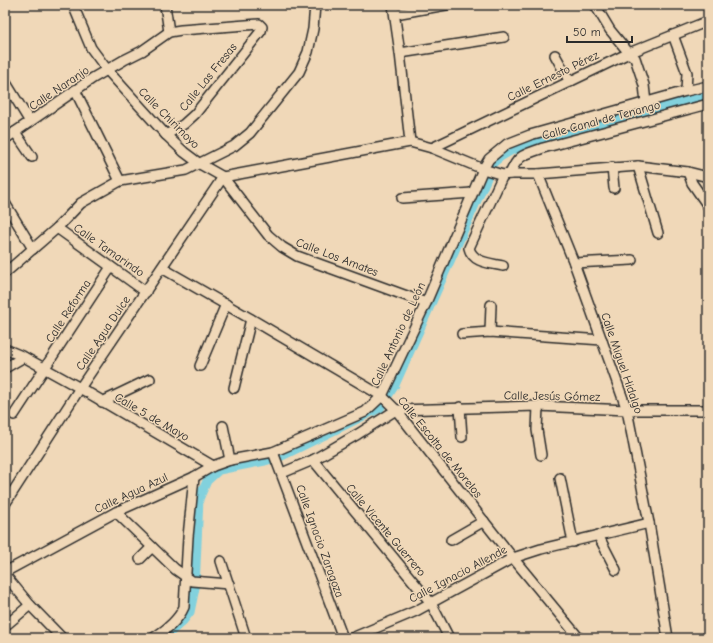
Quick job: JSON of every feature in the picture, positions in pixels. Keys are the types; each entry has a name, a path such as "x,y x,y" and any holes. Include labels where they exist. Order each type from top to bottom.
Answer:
{"street":[{"name":"Calle Chirimoyo","path":"73,5 91,48 108,71 166,135 184,152 200,164 222,177"},
{"path":"166,5 169,32"},
{"path":"5,273 57,228 81,203 120,181 186,170 234,146 250,133 299,72 308,52 313,29 315,5"},
{"path":"410,142 394,10 446,5"},
{"path":"595,5 610,30 635,58 644,85 646,103"},
{"name":"Calle Ernesto Pérez","path":"432,148 629,53 708,21"},
{"name":"Calle Las Fresas","path":"166,135 184,124 195,114 262,27 257,24 169,32"},
{"name":"Calle Naranjo","path":"5,139 93,78 142,51 169,32"},
{"path":"673,36 686,73 686,91"},
{"path":"400,52 504,37"},
{"path":"555,55 570,82"},
{"path":"5,81 30,122"},
{"path":"497,172 489,160 507,144 530,135 708,86"},
{"path":"75,90 120,181"},
{"name":"Calle Canal de Tenango","path":"497,172 519,158 543,148 708,104"},
{"path":"15,132 32,157"},
{"path":"222,177 410,142 432,148 497,172 538,174 638,166 688,172 708,177"},
{"path":"638,166 658,233"},
{"path":"612,167 614,188"},
{"path":"497,172 469,248 470,254 478,261 503,266"},
{"name":"Calle Antonio de León","path":"274,454 365,412 389,403 426,303 472,193 497,172"},
{"path":"688,172 692,183 708,206"},
{"name":"Calle Miguel Hidalgo","path":"538,174 574,263 628,410 668,638"},
{"name":"Calle Agua Dulce","path":"5,504 80,388 222,177"},
{"name":"Calle Los Amates","path":"222,177 268,235 282,247 297,256 426,303"},
{"path":"402,198 472,193"},
{"path":"5,203 33,249"},
{"name":"Calle Tamarindo","path":"57,228 146,292"},
{"path":"574,263 632,260"},
{"name":"Calle Reforma","path":"14,415 111,267"},
{"name":"Calle Escolta de Morelos","path":"162,268 252,319 389,403 579,638"},
{"path":"200,366 226,304"},
{"path":"490,332 491,305"},
{"path":"234,388 252,319"},
{"path":"462,334 490,332 602,340"},
{"name":"Calle 5 de Mayo","path":"5,349 24,357 80,388 213,466"},
{"path":"5,368 24,357"},
{"path":"102,402 150,379"},
{"path":"281,471 313,460 358,434 389,403"},
{"name":"Calle Jesús Gómez","path":"389,403 460,408 538,406 628,410 708,410"},
{"path":"538,406 537,430 541,455"},
{"path":"460,408 462,437"},
{"path":"223,426 230,460"},
{"name":"Calle Agua Azul","path":"5,572 116,512 194,477 213,466 230,460 274,454"},
{"name":"Calle Ignacio Zaragoza","path":"274,454 343,638"},
{"name":"Calle Vicente Guerrero","path":"313,460 431,603 449,638"},
{"path":"153,638 163,632 181,614 184,606 189,579 189,522 194,477"},
{"path":"560,478 573,542"},
{"path":"116,512 175,569 189,579 202,582 229,584"},
{"path":"451,540 484,521"},
{"name":"Calle Ignacio Allende","path":"352,638 431,603 513,558 541,549 649,524"},
{"path":"598,535 616,570"},
{"path":"140,560 152,547"},
{"path":"221,561 246,638"},
{"path":"5,575 30,605 62,638"},
{"path":"5,626 30,605"}],"waterway":[{"path":"492,164 512,150 708,94"},
{"path":"164,638 183,621 190,612 195,588 199,499 207,481 219,470 282,456 380,408 395,385 487,178"}]}
